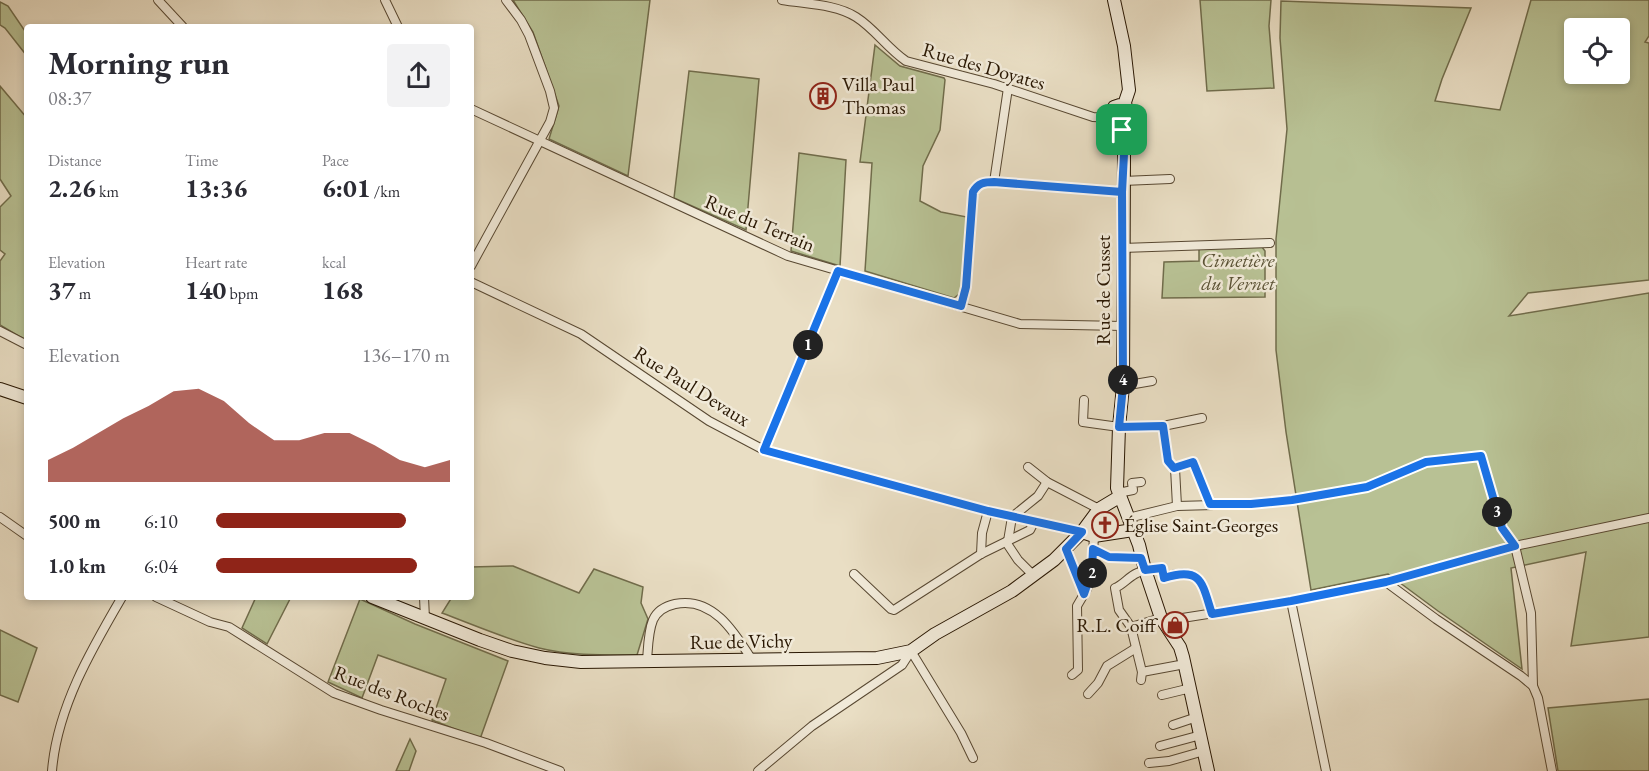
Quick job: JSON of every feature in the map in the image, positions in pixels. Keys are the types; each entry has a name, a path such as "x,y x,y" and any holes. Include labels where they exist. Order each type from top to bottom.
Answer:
{"street":[{"path":"158,0 180,24"},
{"path":"385,0 397,24"},
{"path":"474,261 550,122 554,108 529,35 506,0"},
{"name":"Rue des Doyates","path":"782,0 841,10 854,16 906,61 1008,88 1086,114 1119,112"},
{"name":"Rue de Cusset","path":"1114,0 1130,90 1119,112 1124,154 1123,386 1119,427 1118,495"},
{"path":"994,182 1008,88"},
{"name":"Rue du Terrain","path":"474,110 788,256 1020,324 1123,326"},
{"path":"961,306 966,287 973,192 977,185 994,182 1123,186 1170,179"},
{"path":"1122,248 1270,243"},
{"path":"764,450 838,271"},
{"name":"Rue Paul Devaux","path":"474,283 581,334 709,421 764,450 988,511 1088,534"},
{"path":"0,331 24,343"},
{"path":"1123,386 1152,381"},
{"path":"0,389 24,397"},
{"path":"1084,400 1083,422 1119,427 1163,426 1202,418"},
{"path":"1163,426 1168,461 1174,468 1177,506"},
{"path":"1128,518 1177,506 1251,504 1292,500 1367,487 1426,462 1481,456 1502,528 1515,546 1531,613 1533,686 1538,698 1552,771"},
{"path":"1174,468 1193,462 1210,504"},
{"path":"1028,467 1047,482 1099,509 1118,495 1133,490 1132,483 1141,482"},
{"path":"1034,576 1018,560 1007,542 1012,517 1038,496 1047,482"},
{"path":"1118,495 1133,530 1162,620 1179,647 1185,664 1208,771"},
{"name":"Rue de Vichy","path":"379,600 512,651 581,662 887,656 911,651 1034,576 1088,534 1099,509"},
{"path":"981,554 982,533 988,511"},
{"path":"0,518 24,534"},
{"path":"1131,627 1162,620 1291,601 1386,582 1515,546 1649,518"},
{"path":"854,574 894,610 981,554 1030,530 1034,522"},
{"path":"1072,675 1078,670 1077,606 1092,571 1093,549 1088,534 1133,530"},
{"path":"1066,549 1084,594"},
{"path":"1093,549 1109,557 1162,568 1164,578 1180,573 1189,573 1197,577 1202,582 1212,614"},
{"path":"1143,564 1122,585 1115,588 1119,610 1131,627 1142,676 1185,664"},
{"path":"1386,582 1533,686"},
{"path":"52,771 53,759 68,704 89,654 120,600"},
{"name":"Rue des Roches","path":"162,600 210,622 229,627 334,693 486,743 560,771"},
{"path":"424,600 425,619"},
{"path":"1291,601 1326,771"},
{"path":"647,662 653,620 659,611 669,605 681,603 711,610 731,628 752,660"},
{"path":"1088,694 1098,683 1107,666 1136,648"},
{"path":"758,771 812,726 902,665 911,651 961,733 973,758"},
{"path":"887,656 890,672"},
{"path":"1162,695 1191,688"},
{"path":"1173,724 1197,717"},
{"path":"1160,746 1201,735"},
{"path":"1149,763 1169,761 1204,751"}],"green space":[{"path":"513,0 650,0 628,176 549,139 559,106 533,32"},
{"path":"1200,0 1271,0 1269,26 1274,88 1207,91"},
{"path":"1531,0 1649,0 1649,36 1645,42 1649,43 1649,280 1528,293 1509,316 1649,293 1649,637 1571,646 1586,552 1511,568 1522,669 1388,574 1311,590 1286,432 1276,350 1276,239 1287,129 1280,38 1281,1 1471,8 1435,101 1500,110"},
{"path":"0,2 8,6 24,30 24,52 5,28 0,25"},
{"path":"875,45 900,66 945,80 940,130 923,166 920,201 941,212 967,217 963,291 954,298 865,271 872,163 860,162"},
{"path":"689,71 759,79 746,230 674,198"},
{"path":"0,86 24,114 24,339 0,325 0,261 5,254 0,250 0,207 11,196 0,179"},
{"path":"799,153 846,160 840,266 791,251"},
{"name":"Cimetière du Vernet","path":"1199,247 1262,247 1265,251 1265,297 1162,298 1164,262 1199,261"},
{"path":"513,566 579,593 594,569 643,587 641,603 648,619 637,655 576,654 551,651 502,636 442,613 450,600 474,600 474,567"},
{"path":"255,600 289,600 267,644 242,628"},
{"path":"360,600 508,661 480,739 432,720 446,679 378,655 362,698 328,682"},
{"path":"0,630 37,648 18,702 0,695"},
{"path":"1649,699 1649,771 1558,771 1548,708"},
{"path":"410,739 416,751 409,771 396,771"}],"place":[{"name":"Villa Paul Thomas","path":"823,96"},
{"name":"Église Saint-Georges","path":"1105,525"},
{"name":"R.L. Coiff","path":"1175,625"}],"route":[{"path":"1122,130 1119,120 1125,117 1127,139 1122,192 1123,386 1119,427 1163,426 1168,461 1174,468 1193,462 1210,504 1251,504 1292,500 1367,487 1426,462 1481,456 1502,528 1515,546 1386,582 1212,614 1202,582 1197,577 1189,573 1180,573 1164,578 1162,568 1145,570 1141,558 1109,557 1093,549 1092,571 1084,594 1078,574 1066,549 1082,532 988,511 764,450 838,271 961,306 966,287 973,192 977,185 994,182 1122,192 1124,154 1122,130"}]}
